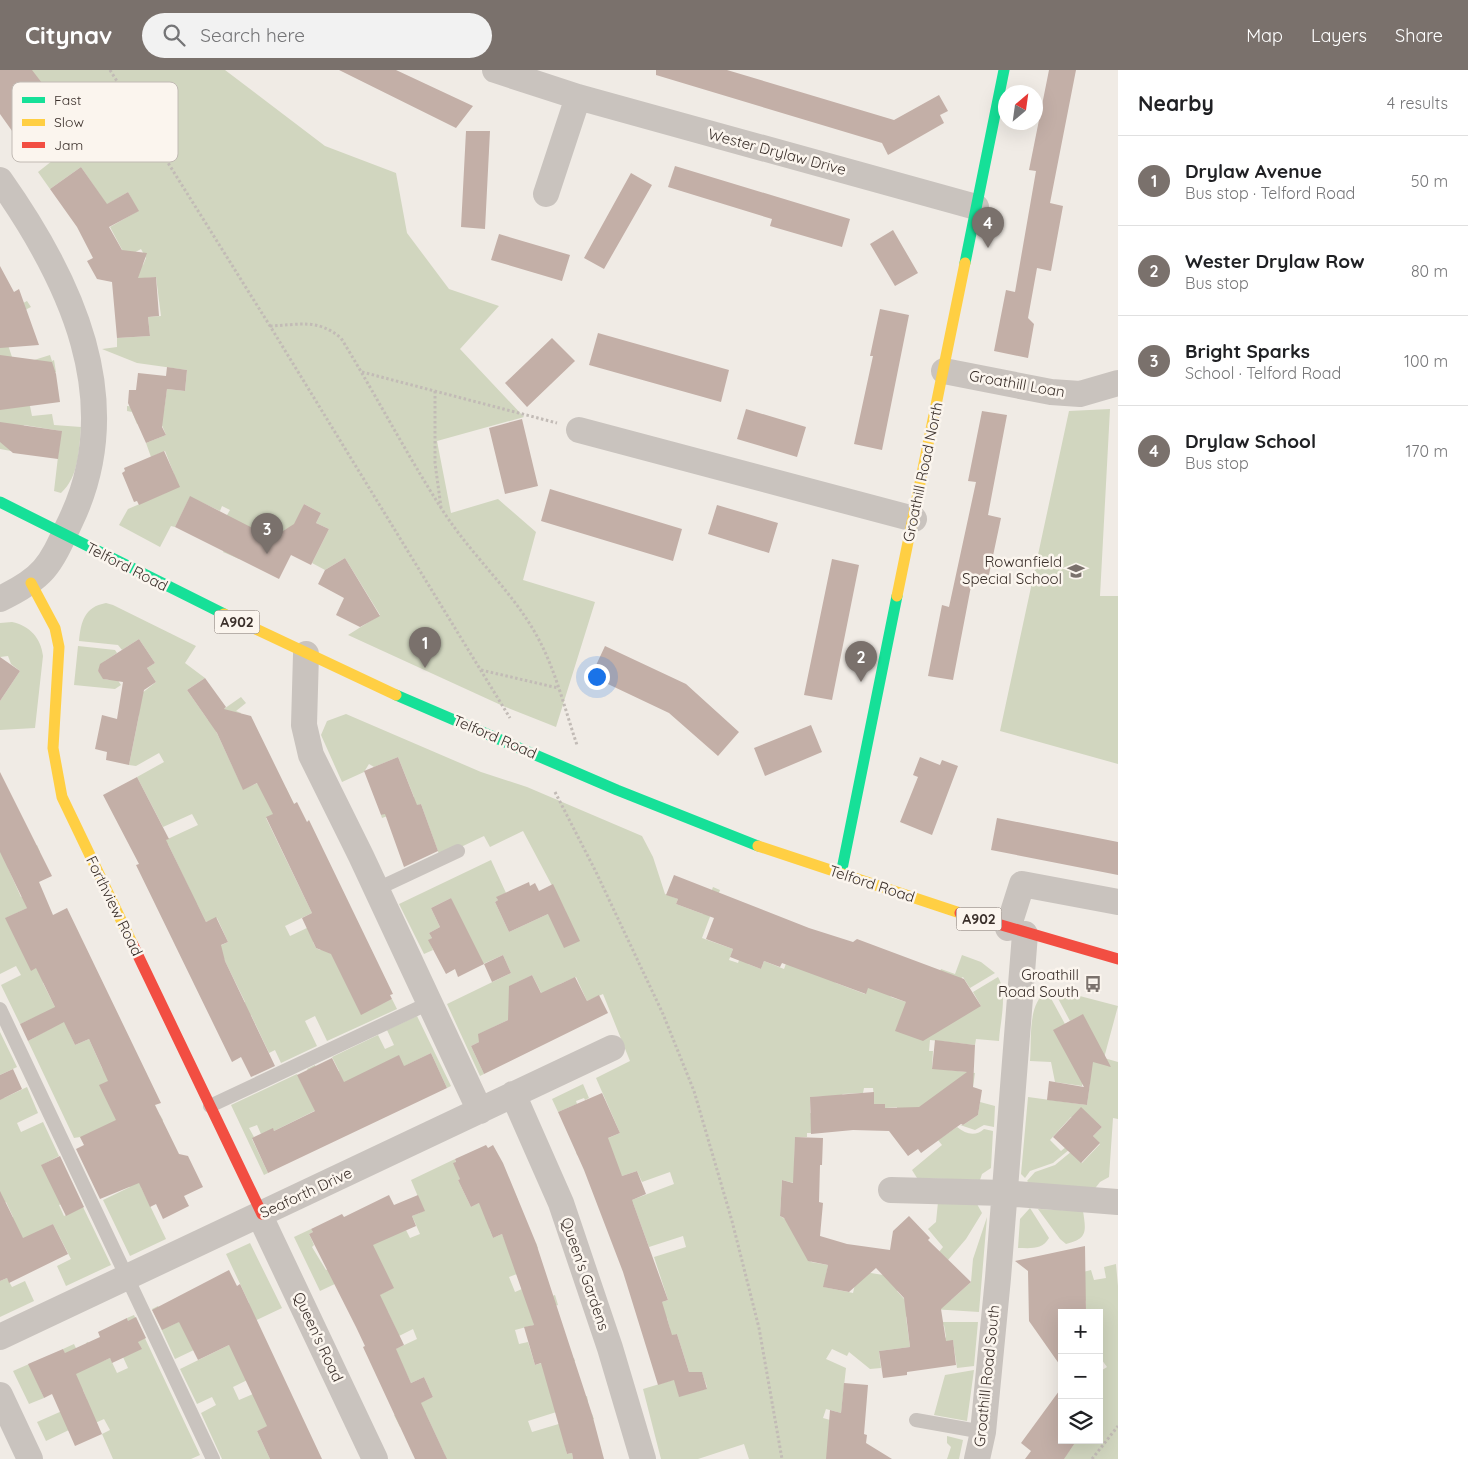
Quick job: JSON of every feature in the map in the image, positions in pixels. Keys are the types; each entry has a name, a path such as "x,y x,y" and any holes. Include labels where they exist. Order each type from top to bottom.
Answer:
{"street":[{"name":"Wester Drylaw Drive","path":"494,70 578,97 976,207"},
{"name":"Groathill Road North","path":"841,874 1004,70"},
{"path":"546,194 578,97"},
{"path":"0,180 45,249 66,294 82,335 91,374 94,402 91,452 79,501 51,563 31,583 0,599"},
{"name":"Groathill Loan","path":"944,371 1051,392 1080,394 1118,384"},
{"path":"578,430 914,519"},
{"name":"Telford Road","path":"0,502 306,654 479,730 707,826 841,874 1016,931 1118,959"},
{"name":"Forthview Road","path":"31,583 55,628 60,647 53,748 62,798 261,1215"},
{"path":"306,654 304,726 311,755 377,889 480,1111"},
{"path":"1016,931 1022,884 1118,902"},
{"name":"Groathill Road South","path":"977,1459 982,1432 1004,1193 1016,931"},
{"name":"Seaforth Drive","path":"0,1337 612,1048"},
{"name":"Queen's Gardens","path":"513,1094 561,1203 610,1348 643,1459"},
{"path":"891,1190 1004,1193 1118,1202"},
{"name":"Queen's Road","path":"261,1215 375,1459"},
{"path":"0,1395 30,1459"}],"lane":[{"path":"377,889 458,851"},
{"path":"210,1106 429,1003"},
{"path":"0,1009 213,1459"},
{"path":"916,1420 982,1432"}],"path":[{"path":"270,326 316,324 329,328 341,338 362,372 403,448 441,508 466,545 509,594 539,639 558,688 587,776"},
{"path":"362,372 578,430"},
{"path":"435,391 435,463 441,508"},
{"path":"480,670 558,688"},
{"path":"1092,1459 1118,1426"}],"green space":[{"path":"25,70 225,70 325,146 396,173 407,233 449,289 499,306 460,349 524,417 437,441 451,513 498,499 536,532 523,580 595,602 556,727 503,706 348,635 380,615 345,558 325,570 312,563 329,529 316,523 321,513 304,504 294,533 286,529 278,540 255,529 239,559 223,552 231,538 227,515 230,510 222,506 220,511 190,497 175,527 171,526 160,547 119,525 128,509 165,493 174,474 165,451 151,457 146,443 166,435 158,416 137,424 132,412 127,411 127,406 164,410 167,389 185,391 187,370 137,363 102,349 117,347 117,338 150,336 148,317 161,316 156,277 112,281 143,265 146,258 141,249 126,257 110,227 138,211 128,192 74,224 105,202 81,167 50,189 38,172 51,162 178,162 178,82 41,82"},
{"path":"27,301 31,307 27,309 5,336 15,366 50,355 52,361 54,360 56,372 13,378 30,406 32,416 52,414 54,425 81,427 79,453 75,471 61,493 54,491 61,431 24,425 11,451 0,449 0,315"},
{"name":"Rowanfield Special School","path":"1110,409 1100,596 1118,596 1118,764 1000,731 1069,411"},
{"path":"106,603 196,646 185,663 205,678 187,690 208,720 241,697 246,703 236,711 241,713 240,717 215,729 243,789 265,780 265,798 286,788 294,804 266,818 312,913 285,926 290,936 309,927 315,938 313,942 316,948 320,950 328,946 361,1014 392,999 397,1009 327,1041 315,1016 305,1021 317,1046 281,1063 275,1050 269,1053 251,1015 233,1024 211,1018 245,1002 224,959 184,963 228,942 217,918 206,922 197,904 180,912 190,890 168,844 148,848 198,825 192,814 163,827 137,777 164,762 159,753 136,766 129,765 139,715 132,701 156,682 147,668 155,663 139,639 122,650 118,645 79,641 85,616 93,608"},
{"path":"12,622 24,626 34,634 42,650 43,656 35,728 0,730 0,701 20,671 11,664 8,656 0,657 0,623"},
{"path":"78,646 115,650 117,653 105,661 98,671 104,679 108,680 115,676 121,685 115,689 74,685"},
{"path":"346,714 481,772 527,787 642,836 653,857 665,894 678,899 676,904 703,914 713,887 720,890 702,938 733,949 729,960 738,963 742,952 751,956 748,964 761,969 764,961 784,969 794,942 836,983 865,994 876,966 891,997 906,1002 933,988 941,969 955,974 962,955 981,962 995,973 970,988 963,977 927,999 981,1006 973,992 998,977 1003,992 999,1041 976,1039 975,1045 930,1040 929,1051 933,1051 932,1068 975,1073 973,1087 895,1138 897,1107 885,1108 884,1104 864,1105 874,1098 873,1088 864,1088 863,1093 842,1094 852,1105 831,1096 810,1097 810,1113 820,1113 821,1133 807,1133 807,1137 795,1137 794,1183 782,1180 780,1216 793,1224 811,1262 828,1265 824,1287 853,1293 858,1271 909,1279 897,1291 906,1301 951,1300 971,1282 973,1259 987,1217 979,1312 916,1308 906,1317 910,1347 879,1351 881,1368 870,1369 849,1352 847,1356 832,1349 826,1359 846,1368 841,1413 826,1409 823,1418 841,1423 826,1459 749,1459 744,1444 698,1459 661,1459 643,1389 676,1379 679,1396 706,1389 707,1387 702,1373 690,1375 677,1334 646,1343 644,1337 670,1329 667,1318 641,1325 636,1311 668,1300 654,1257 686,1247 683,1236 649,1247 633,1203 600,1212 674,1184 670,1172 642,1182 637,1171 622,1176 577,1155 576,1152 620,1133 596,1078 630,1061 603,994 587,1001 576,977 560,984 546,1002 532,975 516,983 512,1018 479,1034 479,1042 471,1046 484,1074 480,1076 447,1004 511,973 503,955 472,969 451,898 431,908 440,927 429,933 432,938 429,940 433,950 424,954 399,904 491,860 506,893 497,897 498,900 495,902 509,932 548,914 566,912 523,831 490,847 484,836 440,857 421,804 382,818 381,815 397,809 395,804 414,797 398,757 374,767 369,764 364,772 342,782 321,735 327,721"},
{"path":"37,845 40,852 8,868 21,897 40,888 42,901 6,918 40,936 43,983 57,1011 72,1003 69,1032 75,1045 89,1039 102,1068 151,1119 160,1115 163,1120 140,1161 141,1187 166,1239 130,1256 103,1200 130,1187 120,1166 85,1146 80,1137 74,1138 28,1041 48,1030 40,1015 20,1024 1,985 21,975 16,966 0,974 0,852 23,852"},
{"path":"1053,989 1118,1006 1104,1058 1118,1062 1118,1119 1113,1118 1109,1177 1100,1182 1093,1191 1029,1183 1027,1181 1035,1172 1055,1165 1072,1151 1074,1156 1082,1163 1100,1144 1093,1136 1102,1127 1090,1116 1071,1117 1050,1140 1061,1151 1067,1146 1070,1149 1053,1163 1030,1171 1025,1178 1021,1174 1028,1097 1087,1105 1090,1082 1083,1081 1082,1086 1055,1082 1051,1062 1030,1061 1033,1013 1036,1004 1047,991 1065,1024 1083,1014 1070,1021"},
{"path":"417,1016 451,1086 447,1088 431,1053 274,1131 273,1129 261,1134 257,1125 249,1128 254,1137 252,1139 268,1173 264,1175 231,1105 297,1074 305,1090 315,1085 307,1069 315,1065 322,1080 339,1071 332,1057 378,1035 385,1049 394,1045 387,1030"},
{"path":"0,1032 17,1067 0,1075"},
{"path":"583,1084 589,1098 576,1101 577,1104 558,1112 552,1099"},
{"path":"27,1087 38,1113 17,1123 21,1132 43,1122 59,1156 42,1165 78,1197 59,1205 64,1216 83,1207 111,1265 66,1286 57,1266 71,1259 53,1224 10,1251 0,1223 13,1217 6,1202 0,1205 0,1091 4,1098"},
{"path":"980,1102 995,1106 994,1127 984,1125 975,1130 960,1125 978,1115"},
{"path":"957,1127 970,1134 984,1129 993,1131 991,1168 982,1174 980,1180 917,1178 912,1170 942,1145 938,1140"},
{"path":"455,1159 460,1179 458,1180 471,1207 489,1198 507,1176 518,1200 492,1210 489,1228 493,1238 502,1234 506,1243 519,1250 536,1243 538,1248 517,1274 509,1277 515,1292 522,1289 528,1305 555,1295 558,1305 531,1313 534,1325 515,1330 519,1344 528,1342 535,1365 569,1355 570,1359 574,1358 575,1361 548,1370 559,1405 587,1396 588,1402 528,1421 532,1432 592,1414 594,1419 565,1426 564,1441 567,1454 572,1453 573,1459 437,1459 445,1455 426,1414 400,1427 394,1415 433,1397 424,1377 411,1383 401,1362 372,1360 417,1339 413,1329 399,1336 388,1312 373,1298 393,1288 386,1273 375,1265 320,1291 294,1237 311,1229 313,1232 309,1234 314,1245 312,1247 326,1270 342,1263 339,1256 406,1230 410,1238 420,1234 412,1216 424,1211 411,1180"},
{"path":"938,1202 977,1204 982,1213 966,1239 948,1260 939,1252 943,1247 928,1229 936,1222"},
{"path":"1030,1208 1049,1238 1040,1246 1018,1248 1020,1219"},
{"path":"1038,1209 1083,1211 1085,1229 1082,1237 1066,1244 1060,1239"},
{"path":"250,1243 282,1308 175,1359 152,1309 158,1306 168,1327 178,1322 249,1303 226,1254"},
{"path":"1116,1264 1118,1286 1118,1459 1042,1459 1067,1454 1074,1444 1103,1444 1103,1370 1107,1367 1103,1362 1103,1309 1086,1309 1086,1301 1035,1284 1091,1270 1094,1280 1106,1278 1104,1267"},
{"path":"7,1278 12,1287 25,1281 34,1301 0,1317 0,1281"},
{"path":"134,1315 200,1455 191,1459 113,1459 102,1434 110,1430 104,1419 71,1434 69,1430 46,1441 37,1422 87,1400 83,1390 72,1394 73,1372 63,1349 74,1344 85,1367 95,1362 86,1343 88,1342 98,1363 110,1358 117,1373 128,1368 123,1357 141,1349 127,1318"},
{"path":"939,1322 978,1322 974,1366 957,1368 953,1341 942,1342 946,1337 944,1325"},
{"path":"229,1345 266,1371 233,1387 239,1400 253,1394 287,1417 257,1431 270,1459 222,1459 201,1413 216,1405 212,1397 197,1404 180,1369"},
{"path":"29,1364 44,1398 29,1404 13,1371"},
{"path":"974,1370 967,1421 934,1415 945,1375"},
{"path":"947,1436 963,1440 959,1459 947,1459 951,1447 947,1443"}],"building":[{"path":"0,70 32,70 41,82 12,82 12,131 0,114"},
{"path":"339,70 396,70 473,106 456,128"},
{"path":"656,70 727,70 894,120 939,95 948,111 940,115 944,123 888,155 882,143 656,75"},
{"path":"1049,70 1076,70 1050,203 1063,206 1051,271 1037,268 1028,318 1034,324 1028,358 994,351 1006,290 1015,292 1036,171 1029,170 1037,130 1043,130 1043,100"},
{"path":"466,131 490,131 485,229 461,227"},
{"path":"675,166 850,219 842,247 770,226 772,219 668,187"},
{"path":"81,167 107,204 128,192 139,211 109,227 122,250 147,253 138,278 156,277 159,316 148,317 150,336 117,338 112,282 97,279 87,261 93,258 77,227 50,189"},
{"path":"631,173 652,185 604,269 584,258"},
{"path":"893,230 918,273 895,286 870,244"},
{"path":"499,234 570,255 562,281 491,260"},
{"path":"0,266 14,292 19,289 39,345 0,348"},
{"path":"880,309 909,315 882,450 854,444 873,356 870,356"},
{"path":"598,333 729,370 721,402 589,365"},
{"path":"552,338 575,361 527,407 505,383"},
{"path":"0,355 52,362 56,374 60,402 0,410"},
{"path":"167,367 187,370 185,391 167,389 162,427 166,435 146,443 128,403 129,390 136,390 138,373 166,376"},
{"path":"746,409 806,427 797,457 737,439"},
{"path":"982,411 1007,415 988,515 1001,518 987,584 972,581 953,680 928,676 942,605 949,607 976,482 968,481"},
{"path":"522,419 538,486 505,494 489,428"},
{"path":"0,422 62,431 58,459 13,453 0,442"},
{"path":"164,451 180,487 139,505 137,501 134,502 122,473 125,471 124,468"},
{"path":"550,489 682,529 673,561 541,521"},
{"path":"190,496 272,538 294,524 304,504 321,513 316,523 329,529 311,565 291,555 279,579 175,527"},
{"path":"717,505 778,523 769,553 708,534"},
{"path":"345,558 380,616 360,627 336,615 344,598 318,584 325,570"},
{"path":"832,559 859,565 832,700 804,695"},
{"path":"139,639 155,663 147,668 156,682 144,690 129,765 106,760 107,752 95,749 102,715 117,719 123,682 103,679 98,671 100,664"},
{"path":"605,646 686,684 739,732 718,756 669,713 591,676"},
{"path":"0,657 20,671 0,701"},
{"path":"205,678 226,707 224,709 251,716 294,804 297,802 307,822 309,820 393,994 390,995 392,999 361,1015 331,954 316,948 302,918 312,913 266,817 273,814 257,783 243,790 217,733 187,690"},
{"path":"811,725 822,752 765,776 754,748"},
{"path":"398,757 417,805 421,804 438,851 404,867 385,814 381,815 364,771"},
{"path":"920,757 940,765 942,760 958,766 932,835 900,822 918,777 913,775"},
{"path":"0,772 52,876 39,882 53,915 67,908 161,1103 155,1105 179,1154 188,1156 203,1187 184,1196 189,1206 163,1219 156,1204 150,1207 139,1183 100,1199 76,1149 84,1145 80,1137 116,1120 99,1085 108,1081 89,1039 75,1045 64,1022 28,1041 20,1024 55,1007 36,968 31,971 5,918 27,908 0,852"},
{"path":"137,777 169,839 166,840 206,922 216,917 228,942 221,945 225,961 275,1066 251,1077 241,1057 232,1062 136,865 139,864 103,795"},
{"path":"997,818 1118,842 1118,875 991,850"},
{"path":"674,875 809,928 853,942 857,939 964,979 981,1006 923,1041 895,1031 906,1002 868,988 866,994 782,963 780,967 764,961 761,969 730,957 733,949 706,939 714,918 676,904 678,899 666,895"},
{"path":"529,882 530,886 535,883 539,891 553,884 580,941 564,948 548,914 509,932 495,902 498,900 496,897"},
{"path":"451,898 484,964 458,977 455,969 446,974 428,940 432,938 429,933 440,927 431,908"},
{"path":"503,955 511,973 492,982 484,964"},
{"path":"532,975 541,993 575,977 587,1001 599,995 608,1013 484,1074 471,1046 479,1042 478,1034 508,1020 509,986"},
{"path":"1083,1014 1111,1067 1093,1062 1087,1105 1047,1100 1049,1081 1084,1087 1053,1030"},
{"path":"935,1040 975,1045 973,1087 982,1090 978,1115 963,1125 961,1124 921,1153 918,1149 908,1156 889,1131 853,1130 811,1134 810,1097 874,1092 874,1104 885,1104 885,1108 919,1107 967,1072 932,1069"},
{"path":"431,1053 447,1088 268,1173 252,1138 273,1128 274,1131 315,1111 297,1075 332,1058 344,1082 399,1055 404,1066"},
{"path":"13,1069 22,1089 0,1100 0,1075"},
{"path":"602,1093 620,1133 608,1138 622,1176 637,1171 646,1194 632,1200 668,1300 662,1302 672,1335 677,1334 689,1372 702,1372 707,1389 679,1397 674,1380 658,1385 623,1272 584,1170 558,1112"},
{"path":"1081,1107 1102,1127 1093,1136 1100,1143 1081,1163 1053,1137"},
{"path":"795,1137 823,1138 822,1165 820,1165 819,1202 823,1203 820,1236 847,1244 890,1250 893,1231 909,1216 930,1238 928,1240 971,1282 941,1309 946,1341 953,1340 956,1365 907,1372 907,1375 883,1378 879,1351 910,1347 904,1298 876,1268 849,1292 823,1287 828,1265 808,1261 784,1218 780,1216 782,1180 793,1183"},
{"path":"486,1145 488,1148 493,1145 503,1163 536,1243 592,1414 604,1459 573,1459 572,1453 567,1454 541,1363 535,1365 524,1327 534,1325 502,1234 493,1238 479,1203 471,1207 458,1180 460,1179 453,1163 456,1162 455,1159"},
{"path":"60,1156 84,1207 66,1216 41,1165"},
{"path":"0,1191 23,1238 53,1224 68,1254 9,1283 7,1278 0,1281"},
{"path":"389,1195 394,1205 418,1195 425,1211 412,1216 416,1226 373,1245 394,1288 380,1295 404,1345 396,1349 411,1383 424,1377 433,1397 421,1403 447,1459 415,1459 363,1347 365,1346 309,1234 313,1232 311,1229 342,1214 344,1217"},
{"path":"1085,1246 1086,1309 1058,1309 1058,1362 1029,1321 1028,1271 1015,1261"},
{"path":"229,1270 237,1286 240,1284 322,1459 270,1459 257,1431 267,1426 229,1345 198,1360 179,1322 162,1330 152,1310"},
{"path":"136,1317 146,1338 138,1342 142,1349 112,1363 110,1358 76,1374 102,1434 75,1446 52,1394 44,1398 28,1364 63,1349 65,1353 100,1337 98,1332 127,1318 128,1321"},
{"path":"844,1383 868,1385 864,1434 867,1435 866,1443 892,1459 826,1459 830,1410 841,1413"},
{"path":"1058,1392 1058,1444 1074,1444 1064,1459 1025,1459 1031,1451 1021,1443"}],"traffic: fast":[{"path":"965,263 1004,70"},
{"path":"0,502 224,614"},
{"path":"841,874 897,596"},
{"path":"396,695 617,790 758,846"}],"traffic: slow":[{"path":"897,596 965,263"},
{"path":"31,583 55,628 59,647 53,748 62,797 133,945"},
{"path":"224,614 396,695"},
{"path":"758,846 960,913"}],"traffic: jam":[{"path":"960,913 1118,959"},
{"path":"133,945 262,1214"}],"place":[{"name":"Drylaw School","path":"988,248"},
{"name":"Bright Sparks","path":"267,554"},
{"name":"Rowanfield Special School","path":"1076,571"},
{"name":"Drylaw Avenue","path":"425,668"},
{"name":"Wester Drylaw Row","path":"861,682"},
{"name":"Groathill Road South","path":"1093,984"}]}
